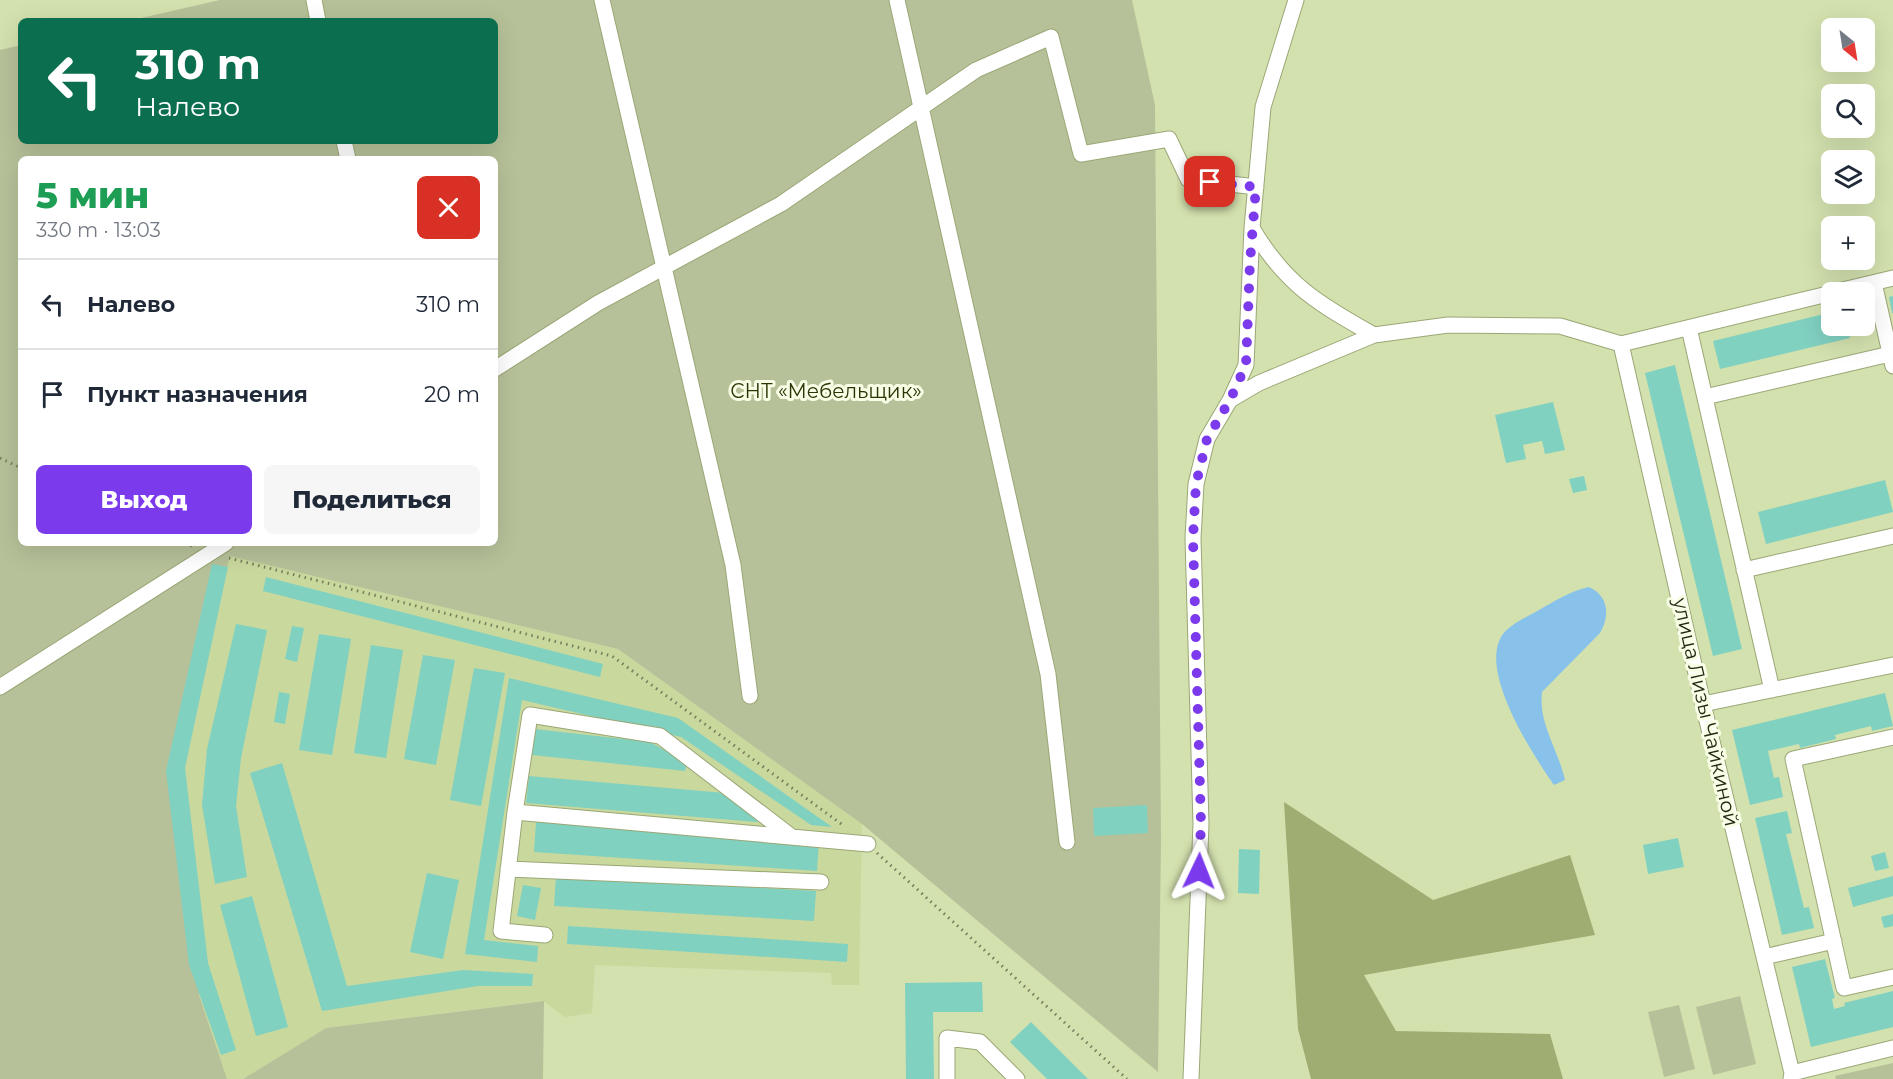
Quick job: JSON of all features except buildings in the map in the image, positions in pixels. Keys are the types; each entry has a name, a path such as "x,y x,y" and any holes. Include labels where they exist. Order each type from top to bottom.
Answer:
{"street":[{"path":"314,0 317,18"},
{"path":"602,0 733,565 750,696"},
{"path":"897,0 1048,674 1067,842"},
{"path":"1191,1079 1201,824 1193,538 1196,484 1207,439 1230,400 1246,365 1252,228 1263,107 1296,0"},
{"path":"498,367 598,303 781,204 976,70 1050,38 1081,153 1169,139 1188,179 1256,187"},
{"path":"1252,228 1270,259 1294,284 1324,307 1374,334"},
{"path":"1875,283 1893,278"},
{"path":"1705,397 1892,360 1875,287"},
{"path":"1230,400 1258,383 1374,334 1448,325 1514,324 1560,326 1621,344 1821,296"},
{"path":"1689,327 1772,690"},
{"name":"улица Лизы Чайкиной","path":"1621,344 1703,704 1792,1076"},
{"path":"1744,570 1893,536"},
{"path":"0,687 221,546"},
{"path":"1703,704 1893,665"},
{"path":"545,935 501,931 515,812 530,715 660,736 792,837"},
{"path":"1893,737 1793,759 1844,988 1893,976"},
{"path":"515,812 868,844"},
{"path":"508,869 821,882"},
{"path":"1764,957 1834,941"},
{"path":"947,1079 947,1038 980,1042 1017,1079"},
{"path":"1792,1076 1893,1048"}],"path":[{"path":"0,458 18,467"}],"shaded area":[{"path":"230,556 618,649 862,824 859,985 832,985 831,973 595,965 592,1013 565,1017 543,1001 326,1028 243,1079 227,1079 199,995 174,773"},
{"path":"1284,802 1433,900 1570,855 1595,935 1364,975 1396,1031 1550,1034 1563,1079 1311,1079 1298,1029"}],"green space":[{"name":"СНТ «Мебельщик»","path":"220,0 1132,0 1155,105 1161,839 1158,1072 862,824 618,649 230,556 174,773 199,995 227,1079 0,1079 0,50 18,46 18,144 498,144 498,18 141,18"},
{"path":"1740,996 1756,1064 1713,1075 1696,1007"},
{"path":"544,1001 543,1079 243,1079 326,1028"},
{"path":"1679,1005 1695,1069 1664,1077 1648,1012"},
{"path":"1893,1063 1893,1079 1836,1079 1835,1076"}],"water":[{"path":"1589,587 1596,591 1604,601 1606,613 1603,627 1600,633 1542,692 1543,714 1565,780 1554,785 1522,735 1512,714 1497,672 1496,653 1501,637 1513,625 1575,591"}],"route":[{"path":"1199,871 1201,824 1193,538 1196,484 1207,439 1230,400 1246,365 1256,187 1210,182"}]}
